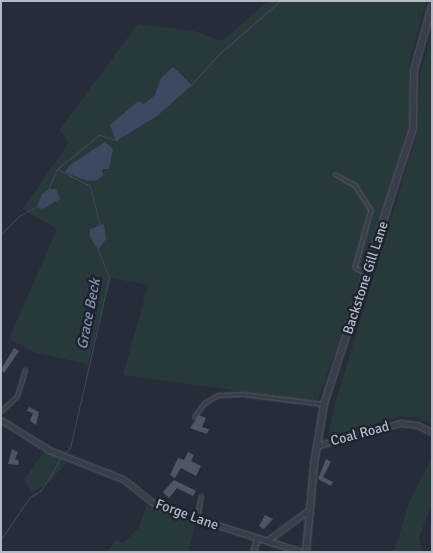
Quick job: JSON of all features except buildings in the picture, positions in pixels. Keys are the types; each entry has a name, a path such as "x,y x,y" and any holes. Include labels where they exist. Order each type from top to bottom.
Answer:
{"street":[{"name":"Backstone Gill Lane","path":"306,552 316,446 324,404 368,273 413,129 414,70 432,6"},
{"name":"Forge Lane","path":"1,420 59,454 122,479 157,506 302,552"},
{"name":"Coal Road","path":"316,446 400,423 417,425 432,432"},
{"path":"268,540 310,509"},
{"path":"254,552 257,539"}],"lane":[{"path":"335,174 355,185 371,210 355,268 368,273"},
{"path":"1,411 17,396 25,370"},
{"path":"194,417 204,403 218,395 243,394 324,404"},
{"path":"197,519 201,496"}],"shaded area":[{"path":"268,1 426,1 409,65 409,123 373,245 317,402 123,375 148,285 111,278 88,364 36,353 9,339 57,229 23,209 69,142 59,130 138,24 194,31 222,41"},
{"path":"432,28 432,425 418,417 400,417 328,437 334,407 417,134 420,77"},
{"path":"45,451 67,463 47,484 32,492 24,479"},
{"path":"432,458 432,503 419,538 423,552 394,552 410,500"},
{"path":"146,506 195,523 189,552 107,552 115,540 123,543 139,528"}],"water":[{"path":"173,67 192,85 157,116 116,141 110,125 138,101 144,104 155,95 161,78"},
{"path":"105,142 113,149 109,169 102,169 103,176 95,181 84,180 65,172 70,165"},
{"path":"50,189 56,189 60,199 43,209 37,207 42,194"},
{"path":"104,224 106,239 98,250 90,237 90,229"}],"waterway":[{"name":"Grace Beck","path":"190,86 218,55 280,1"},
{"name":"Grace Beck","path":"47,192 57,169 99,135 117,140"},
{"name":"Grace Beck","path":"57,169 90,186 100,226"},
{"path":"1,234 19,216 38,206"},
{"name":"Grace Beck","path":"64,454 70,448 109,278 98,250"},
{"name":"Grace Beck","path":"1,539 30,497 40,491 61,457"}]}
